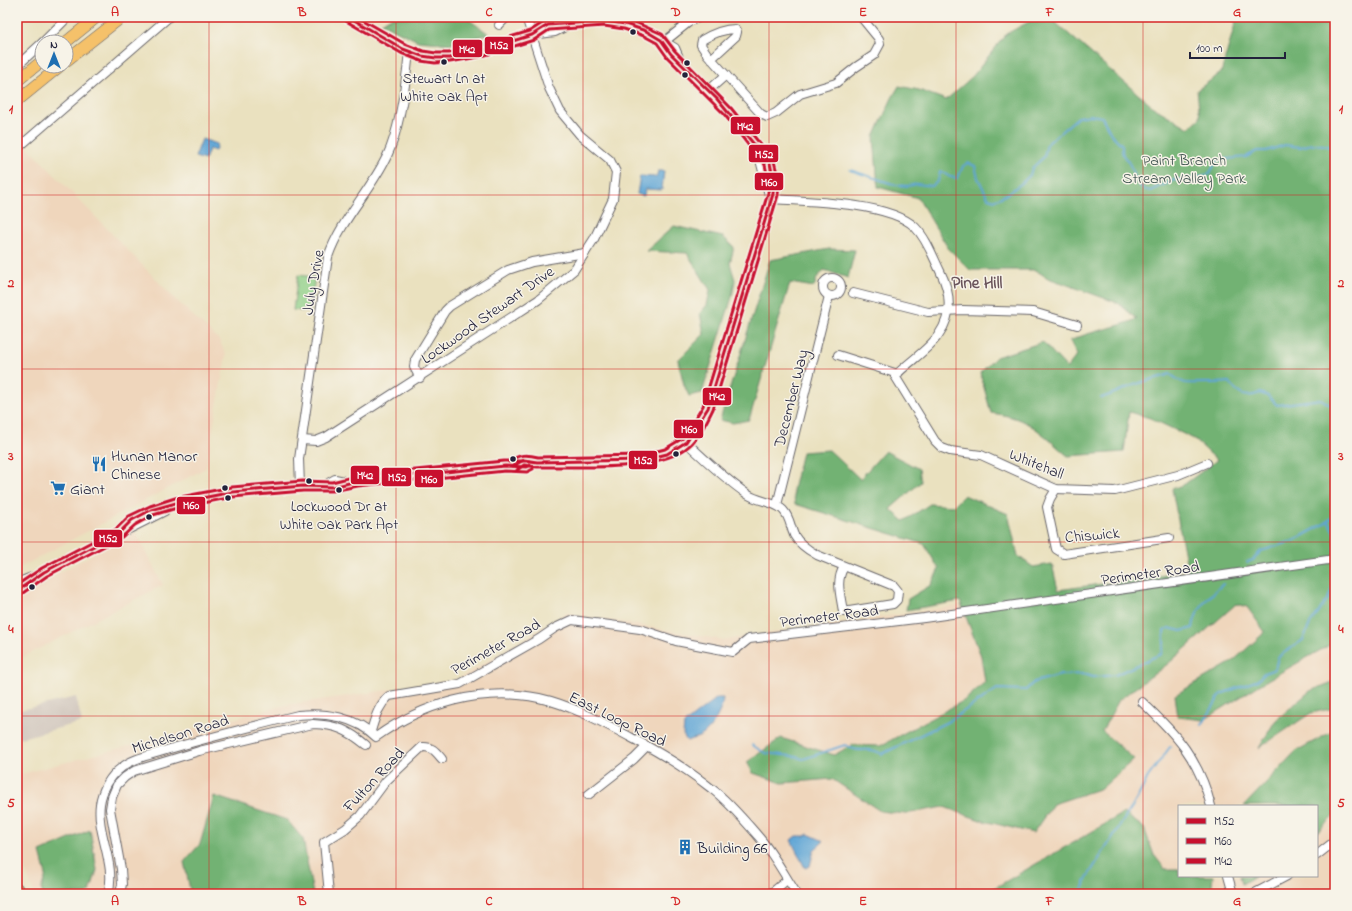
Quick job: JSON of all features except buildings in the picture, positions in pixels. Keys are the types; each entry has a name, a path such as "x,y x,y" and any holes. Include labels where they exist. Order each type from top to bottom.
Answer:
{"highway":[{"path":"74,35 96,17"},
{"path":"74,55 122,17"},
{"path":"17,81 34,67"},
{"path":"17,102 50,74"}],"main road":[{"path":"17,888 19,894"}],"street":[{"path":"50,34 68,17"},
{"path":"19,147 169,17"},
{"path":"17,583 44,572 167,510 175,504 206,496 300,486 322,486 335,479 350,482 513,466 517,462 525,459 537,462 643,460 667,454 686,442 708,408 764,230 770,199 773,194 774,182 770,162 766,156 757,148 682,63 675,48 657,37 627,24 608,20 591,20 570,24 551,24 532,35 463,56 440,58 422,56 409,51 348,17"},
{"path":"498,25 507,17"},
{"name":"Lockwood Stewart Drive","path":"302,440 316,441 326,437 420,378 538,300 574,270 594,238 613,199 616,172 610,160 580,135 560,111 549,88 526,17"},
{"path":"664,42 689,22 700,17"},
{"path":"711,59 761,114 767,117 776,113 800,94 836,83 874,55 880,44 879,39 861,17"},
{"path":"17,66 34,50"},
{"name":"July Drive","path":"300,486 299,459 328,257 335,238 387,156 395,134 409,51"},
{"path":"708,91 726,75"},
{"path":"770,199 856,205 895,215 914,226 923,237 948,286 949,312 939,336 896,375 838,355"},
{"name":"Lockwood Stewart Drive","path":"420,378 414,367 415,360 445,311 450,306 513,268 532,262 585,253"},
{"path":"852,293 928,312 963,310 1033,312 1077,326"},
{"name":"December Way","path":"777,505 830,296"},
{"name":"Whitehall","path":"896,375 935,441 942,448 950,451 981,455 1056,489 1116,491 1178,475 1206,463"},
{"path":"686,442 747,494 759,501 777,505 786,515 794,534 806,548 817,555 844,567 894,586 898,591 897,600 892,604 843,612 839,584 840,574 844,567"},
{"name":"Chiswick","path":"1056,489 1047,507 1056,549 1064,554 1169,538"},
{"name":"Perimeter Road","path":"373,734 376,714 382,702 389,696 460,684 539,639 555,628 572,620 640,629 676,641 733,652 749,639 924,618 1335,559"},
{"path":"17,591 44,572"},
{"name":"East Loop Road","path":"373,734 428,708 459,699 482,695 504,694 539,698 568,707 665,756 713,789 758,836 779,863 787,880 797,894"},
{"path":"1142,702 1170,728 1192,758 1206,789 1211,805"},
{"name":"Michelson Road","path":"108,894 109,871 104,843 100,804 102,793 110,778 121,767 135,760 205,738 298,715 325,714 339,717 373,734"},
{"name":"Michelson Road","path":"120,894 122,884 121,870 110,809 112,797 118,785 134,771 199,751 313,724 330,725 342,728 352,733 366,745"},
{"path":"588,796 634,759 647,746"},
{"name":"Fulton Road","path":"329,894 324,842 345,829 360,816 386,781 422,747 435,751 442,759"},
{"path":"1318,853 1335,841"},
{"path":"1228,877 1233,894"},
{"path":"1253,894 1285,877"},
{"path":"770,894 787,880"}],"shaded area":[{"path":"17,136 176,300 219,340 226,355 206,468 17,569"},
{"path":"135,531 163,585 23,657 17,649 17,596"},
{"path":"1335,551 1335,894 34,894 17,846 17,775 286,705 456,680 567,613 724,640"},
{"path":"76,697 82,722 17,739 17,711"}],"green space":[{"path":"391,17 465,17 489,34 453,44 418,41 381,23"},
{"name":"Paint Branch Stream Valley Park","path":"1038,17 1049,17 1153,107 1189,128 1200,118 1197,90 1221,73 1237,17 1335,17 1335,642 1269,679 1204,720 1178,717 1175,695 1232,662 1265,632 1247,607 1236,604 1169,663 1119,700 1102,731 1134,759 1102,788 1053,804 1033,833 980,820 944,807 905,814 880,811 832,779 782,783 753,773 747,762 781,738 834,755 852,745 880,746 965,700 985,682 981,656 960,601 906,610 908,599 931,585 939,569 924,544 795,504 793,490 802,452 829,450 860,479 885,451 919,469 921,482 890,509 904,521 930,504 953,506 964,495 1008,514 1018,556 1033,567 1052,564 1058,590 1188,572 1172,489 1185,484 1217,460 1194,439 1150,418 1129,412 1124,452 1068,456 1034,427 1016,418 991,413 980,373 996,357 1043,342 1067,368 1077,355 1070,341 1137,319 1118,303 1048,278 1035,270 970,270 948,248 918,198 878,187 874,137 899,86 919,90 946,100 973,76 1006,34"},
{"path":"674,226 723,237 734,247 730,263 735,280 732,297 702,393 689,396 684,385 678,360 704,334 700,313 707,305 710,290 687,253 646,251"},
{"path":"829,249 855,250 848,278 824,270 817,278 814,287 790,283 749,420 733,423 720,420 770,260"},
{"path":"298,275 315,277 310,312 293,310"},
{"path":"1335,681 1335,708 1311,713 1259,748 1275,721 1310,691"},
{"path":"1335,730 1335,815 1318,831 1318,805 1245,805 1296,751"},
{"path":"214,796 287,820 303,839 313,894 191,894 184,862 200,844"},
{"path":"1124,813 1144,828 1154,855 1165,869 1178,869 1178,877 1213,877 1211,894 984,894"},
{"path":"90,830 97,870 90,892 87,894 43,894 41,889 46,875 40,852"},
{"path":"1240,877 1253,877 1242,884"}],"water":[{"path":"202,139 217,144 215,151 209,149 205,160 195,157"},
{"path":"658,171 664,171 662,190 645,189 644,196 637,194 640,176 656,177"},
{"path":"717,698 723,698 723,702 717,717 711,726 701,736 687,741 683,735 684,724"},
{"path":"808,834 824,841 814,850 810,866 805,868 791,840 796,836 805,836"}],"waterway":[{"path":"850,170 896,185 908,186 917,184 932,186 938,181 940,171 950,177 958,178 963,166 968,163 975,166 978,178 988,198 995,200 1007,194 1030,175 1032,168 1044,157 1047,144 1078,117 1091,115 1102,117 1111,134 1122,145 1123,155 1130,165 1139,185 1150,191 1174,180 1191,179 1210,174 1218,160 1246,157 1257,151 1266,151 1285,145 1300,147 1312,144 1324,145 1335,149"},
{"path":"1101,398 1148,380 1170,374 1185,383 1229,382 1242,395 1250,396 1260,393 1268,396 1277,405 1321,399 1335,408"},
{"path":"1247,562 1253,560 1261,551 1293,541 1324,524 1335,515"},
{"path":"1328,521 1335,534"},
{"path":"1335,546 1335,553"},
{"path":"1202,725 1221,694 1258,680 1264,673 1275,669 1278,657 1303,640 1310,624 1328,599 1335,580"},
{"path":"752,745 765,753 792,756 803,759 845,745 855,749 872,750 882,754 949,721 997,689 1026,690 1034,682 1061,675 1084,674 1093,677 1115,675 1161,654 1164,644 1164,631 1169,628 1181,631 1193,628 1194,621 1204,603 1223,584"},
{"path":"1080,894 1088,876 1137,799 1148,777 1170,747"}],"transit line":[{"name":"M52","path":"349,17 403,49 422,56 436,58 450,58 478,52 532,35 548,25 604,21 625,24 646,31 661,40 671,54 717,99 757,148 766,156 770,163 774,182 773,194 708,408 686,442 667,454 643,460 537,462 524,460 513,466"},
{"name":"M42","path":"358,17 405,44 423,51 436,53 449,53 476,47 530,31 547,20 564,20 580,17"},
{"name":"M42","path":"517,470 524,465 537,467 595,467 658,461 676,455 697,438 713,409 778,195 779,181 774,161 731,108 675,51 662,34 637,23 614,17"},
{"name":"M60","path":"346,21 401,53 421,61 435,63 479,57 534,40 549,30 604,26 624,29 644,36 657,43 667,57 724,114 753,151 762,159 765,165 769,182 768,193 703,406 683,438 665,449 642,455 538,457 526,455 516,457 509,462"},
{"name":"M42","path":"17,585 42,568 116,529 129,516 150,506 175,498 232,487 303,481 332,482 356,476 504,461 529,461"},
{"name":"M52","path":"17,591 44,572 119,533 132,520 151,510 176,503 233,492 303,486 333,487 357,481 505,466 527,467 531,465"},
{"name":"M60","path":"20,595 47,576 122,537 135,525 153,515 177,508 233,497 303,491 333,491 358,486 505,471 527,472 533,469"}],"place":[{"name":"Stewart Ln at White Oak Apt","path":"444,62"},
{"name":"Hunan Manor Chinese","path":"99,464"},
{"name":"Giant","path":"58,488"},
{"name":"Lockwood Dr at White Oak Park Apt","path":"339,490"},
{"name":"Building 66","path":"685,847"}],"district":[{"name":"Pine Hill","path":"977,282"}]}
